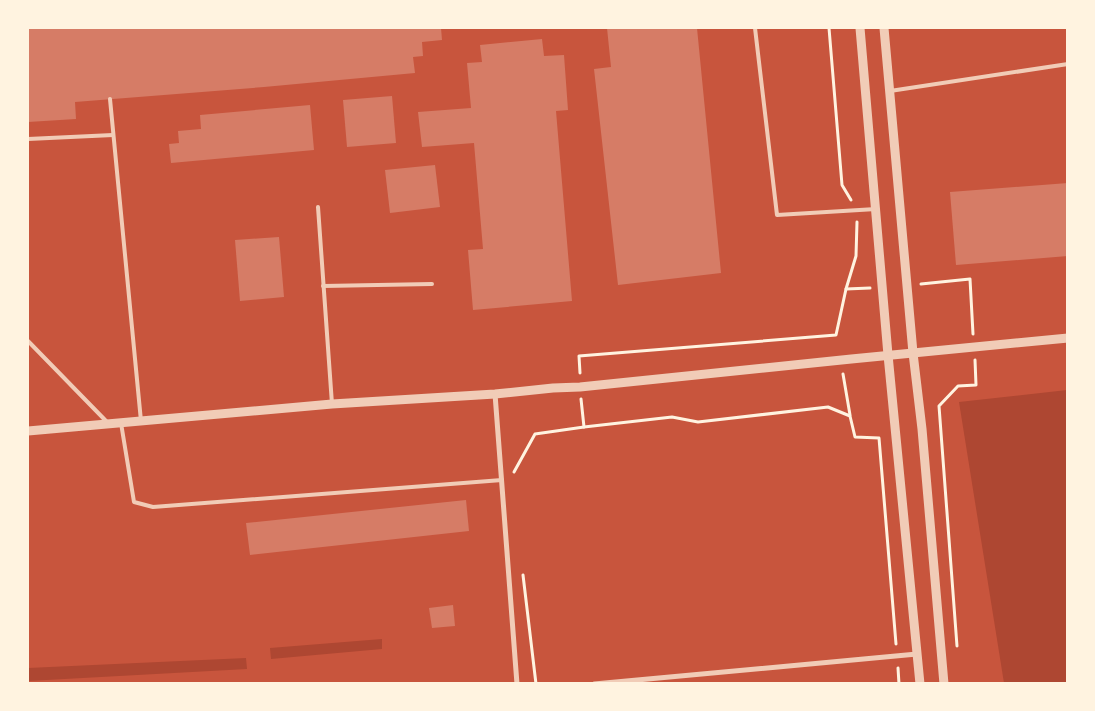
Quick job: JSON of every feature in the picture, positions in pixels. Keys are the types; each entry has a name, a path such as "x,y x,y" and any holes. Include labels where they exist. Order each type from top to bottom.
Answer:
{"street":[{"path":"860,28 888,355 920,684"},
{"path":"884,28 944,684"},
{"path":"28,431 332,404 580,387 1068,338"},
{"path":"495,394 517,684"},
{"path":"594,684 917,654"}],"lane":[{"path":"755,28 777,215 876,209"},
{"path":"890,91 1068,64"},
{"path":"110,99 141,421"},
{"path":"28,139 113,135"},
{"path":"318,207 332,404"},
{"path":"323,286 432,284"},
{"path":"28,341 109,424"},
{"path":"122,423 134,502 153,507 502,480"}],"path":[{"path":"584,427 579,356 836,335 846,289 856,256 857,210 842,185 829,28"},
{"path":"907,286 970,279 976,386 958,386 939,406 958,654"},
{"path":"846,289 883,288"},
{"path":"512,476 535,434 672,417 698,422 828,407 850,416 855,437 879,438 899,684"},
{"path":"523,575 536,684"}],"shaded area":[{"path":"1067,390 1067,683 1004,683 959,402"},
{"path":"382,639 382,649 271,659 270,648"},
{"path":"246,658 247,669 28,681 28,668"}],"building":[{"path":"28,28 441,28 442,40 422,42 423,56 413,57 415,73 75,102 76,119 28,122"},
{"path":"607,28 697,28 721,273 618,285 594,69 611,67"},
{"path":"542,39 544,56 564,55 568,110 556,111 572,301 473,310 468,250 483,249 474,143 422,147 418,112 471,108 467,63 482,62 480,45"},
{"path":"392,96 396,143 347,147 343,100"},
{"path":"310,105 314,150 171,163 169,144 179,143 178,131 201,129 200,115"},
{"path":"435,165 440,207 390,213 385,170"},
{"path":"1068,183 1068,256 956,265 950,192"},
{"path":"279,237 284,297 240,301 235,240"},
{"path":"466,500 469,531 250,555 246,523"},
{"path":"453,605 455,626 432,628 429,608"}]}
